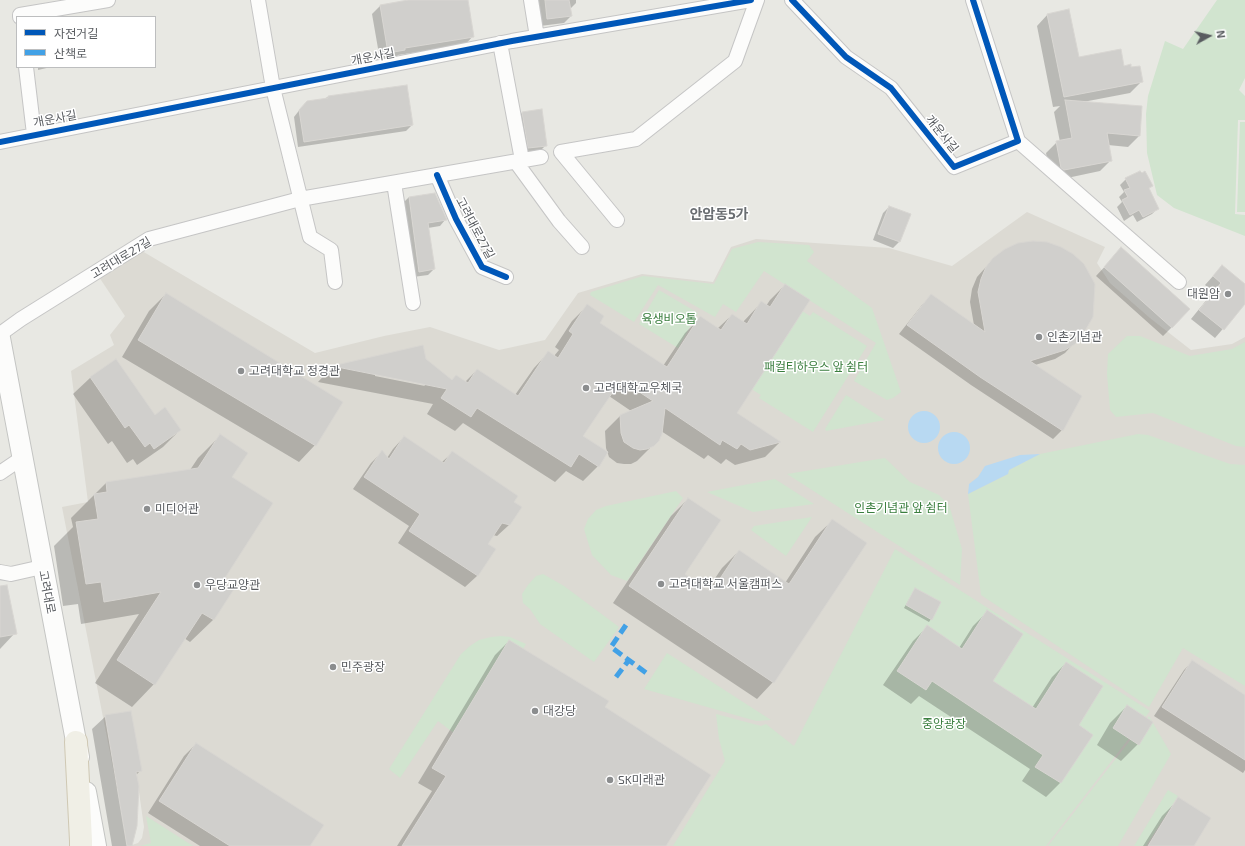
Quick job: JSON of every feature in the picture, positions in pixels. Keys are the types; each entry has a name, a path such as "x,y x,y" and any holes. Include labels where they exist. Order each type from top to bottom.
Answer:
{"main road":[{"name":"고려대로","path":"0,338 42,567 96,846"},
{"path":"76,742 82,841 80,846"}],"street":[{"path":"20,16 108,0"},
{"path":"258,0 273,88 310,236 331,250 336,282"},
{"path":"531,0 537,37"},
{"name":"개운사길","path":"0,142 34,134 537,37 751,0"},
{"path":"616,220 560,152 636,139 735,60 757,0"},
{"name":"개운사길","path":"792,0 846,57 891,88 954,167 1018,141"},
{"path":"973,0 1018,141 1179,282"},
{"path":"500,44 519,161 559,221 582,247"},
{"path":"26,68 34,134"},
{"name":"고려대로27길","path":"0,334 21,319 149,239 300,199 541,157"},
{"name":"고려대로27길","path":"437,175 456,219 482,267 506,277"},
{"path":"394,183 413,303"},
{"path":"0,473 22,458"},
{"path":"0,572 11,574 42,567"}],"shaded area":[{"name":"고려대학교 서울캠퍼스","path":"1027,212 1105,247 1097,263 1110,283 1150,318 1191,350 1232,344 1245,337 1245,846 129,846 138,843 142,838 144,827 138,785 117,789 62,507 88,502 71,371 114,345 110,335 125,316 99,277 142,251 315,353 384,336 430,327 499,350 545,340 578,293 642,274 713,282 731,247 756,239 889,248 952,266"}],"green space":[{"path":"1217,0 1245,0 1245,78 1239,90 1245,96 1245,120 1238,120 1235,214 1245,215 1245,236 1174,208 1157,195 1147,153 1146,114 1148,96 1165,41 1183,49"},
{"path":"1240,122 1245,122 1245,212 1237,212"},
{"path":"758,242 809,245 814,252 807,261 872,308 901,392 893,398 887,400 854,381 876,343 764,271 736,312 723,304 715,317 658,285 634,322 590,295 591,292 643,276 714,284 732,249"},
{"name":"육생비오톱","path":"659,290 698,313 678,348 639,324"},
{"name":"패컬티하우스 앞 쉼터","path":"788,302 810,316 813,312 867,346 813,432 759,398 761,395 740,382"},
{"path":"1127,336 1140,336 1190,356 1232,349 1245,342 1245,447 1236,446 1153,413 1116,417 1110,410 1107,374 1108,354"},
{"path":"846,395 885,420 826,431 825,429"},
{"path":"1138,434 1148,435 1230,464 1245,465 1245,686 1183,648 1149,707 981,595 968,494 1008,474 1009,470 1040,454"},
{"name":"인촌기념관 앞 쉼터","path":"885,458 910,482 939,495 949,505 962,549 960,585 787,474"},
{"path":"775,479 814,504 753,512 707,492"},
{"path":"676,491 683,498 627,581 611,575 592,555 584,529 588,519 596,510 606,506"},
{"path":"812,517 786,556 751,530 754,526"},
{"name":"중앙광장","path":"895,549 1150,711 1046,846 673,846 725,761 719,739 716,714 761,726 766,724 794,746"},
{"path":"543,574 564,586 619,627 594,662 540,624 530,609 523,603 522,594 528,585 536,576"},
{"path":"501,636 510,637 526,644 474,728 463,740 438,721 400,778 389,769 461,654 479,640"},
{"path":"667,653 771,720 756,721 644,689"},
{"path":"1149,716 1171,754 1118,846 1048,846"},
{"path":"1168,790 1178,796 1146,846 1134,846"},
{"path":"146,816 193,846 140,846 151,843"}],"water":[{"path":"921,411 927,411 937,418 940,427 939,433 933,440 927,443 921,443 911,436 908,430 908,424 915,414"},
{"path":"951,432 957,432 967,439 970,448 969,454 963,461 957,464 951,464 941,457 938,451 938,445 945,435"},
{"path":"1040,454 1009,470 1008,474 968,494 969,484 978,477 985,466 1020,455"}],"building":[{"path":"408,0 468,0 474,37 405,48 405,50 388,53 380,5"},
{"path":"545,0 569,0 572,16 547,19"},
{"path":"1069,9 1079,57 1121,49 1124,66 1131,64 1131,67 1140,66 1143,82 1064,97 1047,14"},
{"path":"407,85 413,125 304,142 299,110 307,101 328,98 328,96"},
{"path":"1065,100 1142,106 1140,136 1107,133 1112,161 1064,170 1061,168 1056,141 1072,138"},
{"path":"542,109 547,146 528,148 522,112"},
{"path":"1140,171 1142,173 1145,171 1153,186 1149,188 1159,209 1143,217 1139,210 1130,215 1122,200 1128,197 1124,190 1130,188 1125,178"},
{"path":"435,193 447,220 428,223 435,269 419,272 409,197"},
{"path":"889,206 911,214 900,242 878,234"},
{"name":"인촌기념관","path":"1033,241 1047,242 1061,247 1073,254 1084,264 1095,284 1093,317 1082,336 1075,344 1065,350 1030,361 1082,396 1063,431 980,377 907,325 931,294 985,332 978,292 986,267 993,258 1005,249 1018,243"},
{"path":"1121,247 1190,309 1172,328 1104,267"},
{"name":"대원암","path":"1222,265 1245,284 1245,304 1224,330 1199,310 1221,283 1213,276"},
{"path":"785,284 810,300 737,413 781,442 750,450 741,444 737,449 722,440 720,445 665,408 662,434 659,441 654,446 647,449 640,450 633,448 624,442 621,433 620,415 653,401 621,380 583,436 608,452 599,467 579,454 571,467 477,408 471,417 441,398 447,389 332,366 423,345 426,359 452,380 456,375 468,383 477,369 518,396 548,351 558,358 573,334 569,331 587,304 604,316 600,323 667,367 700,316 721,330 732,314 747,324 761,301 770,307"},
{"name":"고려대학교 정경관","path":"166,293 343,402 316,446 138,340"},
{"path":"116,359 155,415 165,407 181,430 154,449 150,443 145,447 129,425 125,428 90,377"},
{"path":"220,434 248,453 232,477 273,503 223,581 234,589 214,620 202,613 155,685 117,660 161,592 104,602 101,582 86,584 76,522 98,519 94,494 107,492 106,482 198,468"},
{"path":"404,436 444,463 452,451 518,496 514,502 522,507 510,525 502,523 488,544 496,549 478,576 409,531 420,514 364,477 382,450 389,459"},
{"path":"688,498 721,520 685,574 711,592 739,550 789,584 832,519 867,543 774,683 629,586"},
{"path":"7,585 17,634 0,637 0,586"},
{"path":"915,588 941,602 932,620 906,605"},
{"path":"987,610 1023,634 993,681 1036,709 1066,662 1103,686 1079,725 1093,735 1061,783 1035,767 1043,755 932,681 926,690 897,671 927,625 962,649"},
{"path":"509,640 609,701 605,707 711,775 666,846 402,846 446,776 432,768"},
{"path":"1192,660 1245,695 1245,760 1162,707"},
{"path":"1127,705 1153,722 1139,745 1113,728"},
{"path":"131,711 142,771 136,772 139,786 137,826 132,846 127,846 105,715"},
{"path":"196,743 324,825 310,846 230,846 159,801"},
{"path":"1178,797 1211,818 1194,846 1148,846"}],"marked path":[{"path":"626,625 611,647 649,675"},
{"path":"616,677 629,660"}],"cycle path":[{"path":"0,142 512,41 751,0"},
{"path":"792,0 846,57 891,88 954,167 1018,141 973,0"},
{"path":"437,175 456,219 482,267 506,277"}],"place":[{"name":"대원암","path":"1228,294"},
{"name":"인촌기념관","path":"1039,337"},
{"name":"고려대학교 정경관","path":"241,371"},
{"name":"고려대학교우체국","path":"586,388"},
{"name":"미디어관","path":"147,509"},
{"name":"고려대학교 서울캠퍼스","path":"661,584"},
{"name":"우당교양관","path":"197,585"},
{"name":"민주광장","path":"333,667"},
{"name":"대강당","path":"535,711"},
{"name":"SK미래관","path":"610,780"}],"district":[{"name":"안암동5가","path":"719,214"}]}
